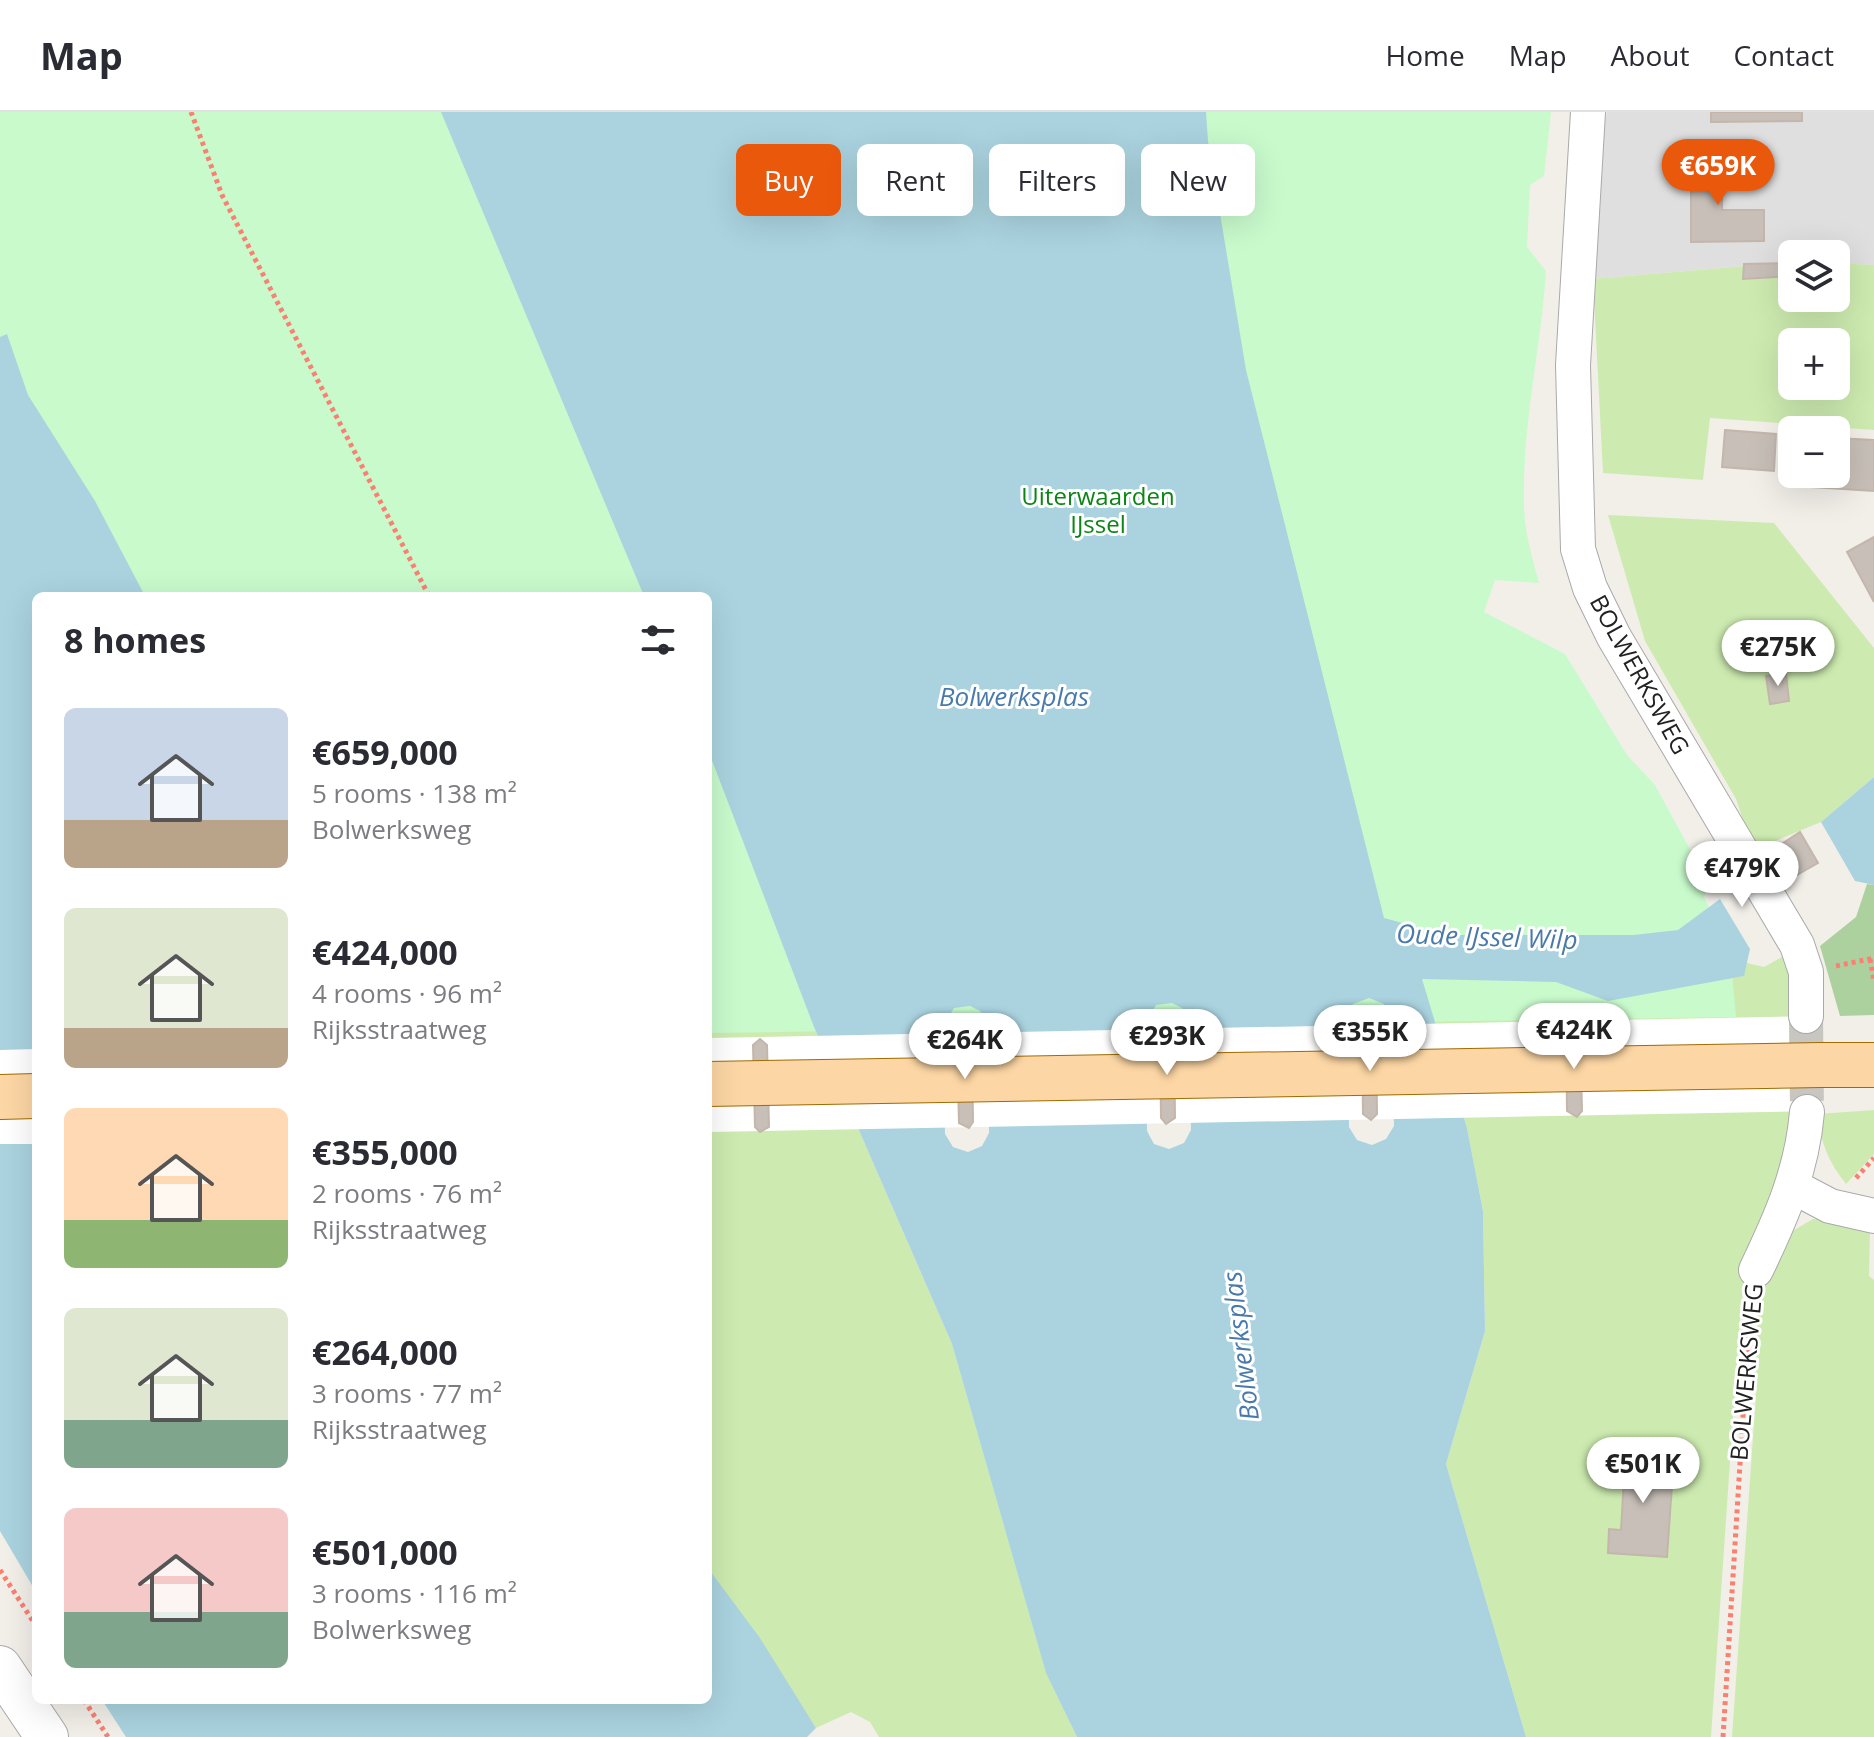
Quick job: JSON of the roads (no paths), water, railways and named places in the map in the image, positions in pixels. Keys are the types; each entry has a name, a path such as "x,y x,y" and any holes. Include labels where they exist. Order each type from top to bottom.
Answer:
{"main road":[{"path":"712,1084 1874,1065"},
{"path":"0,1097 32,1096"}],"street":[{"name":"BOLWERKSWEG","path":"1588,112 1573,365 1578,549 1590,588 1614,637 1797,945 1806,972 1806,1016"},
{"name":"BOLWERKSWEG","path":"1756,1270 1794,1187 1804,1145 1807,1112"},
{"path":"1794,1187 1830,1206 1874,1216"},
{"path":"0,1667 47,1737"}],"water":[{"name":"Bolwerksplas","path":"441,112 1206,112 1208,144 1141,144 1141,216 1220,216 1246,370 1384,918 1447,935 1634,935 1678,930 1720,899 1750,949 1744,976 1608,1001 1556,982 1422,979 1467,1128 1483,1211 1485,1331 1446,1464 1526,1737 1077,1737 1046,1673 952,1344 814,1027 712,760 712,592 642,592","holes":["1369,998 1384,1004 1391,1018 1394,1126 1386,1139 1372,1145 1357,1140 1349,1127 1348,1014 1353,1004","1172,1003 1182,1008 1189,1022 1191,1130 1184,1143 1169,1149 1154,1144 1147,1131 1145,1023 1156,1005","970,1006 980,1011 987,1025 989,1133 982,1146 968,1152 953,1147 945,1134 943,1026 954,1008"]},
{"path":"7,334 28,395 95,501 143,592 32,592 32,1585 0,1531 0,337"},
{"path":"1874,777 1874,885 1855,881 1821,822"},
{"path":"712,1573 760,1638 816,1728 807,1737 126,1737 105,1704 712,1704"}],"tunnel":[{"path":"1806,1016 1807,1112"}],"park label":[{"name":"Uiterwaarden IJssel","path":"1098,511"}],"water label":[{"name":"Oude IJssel Wilp","path":"1487,937"}]}
